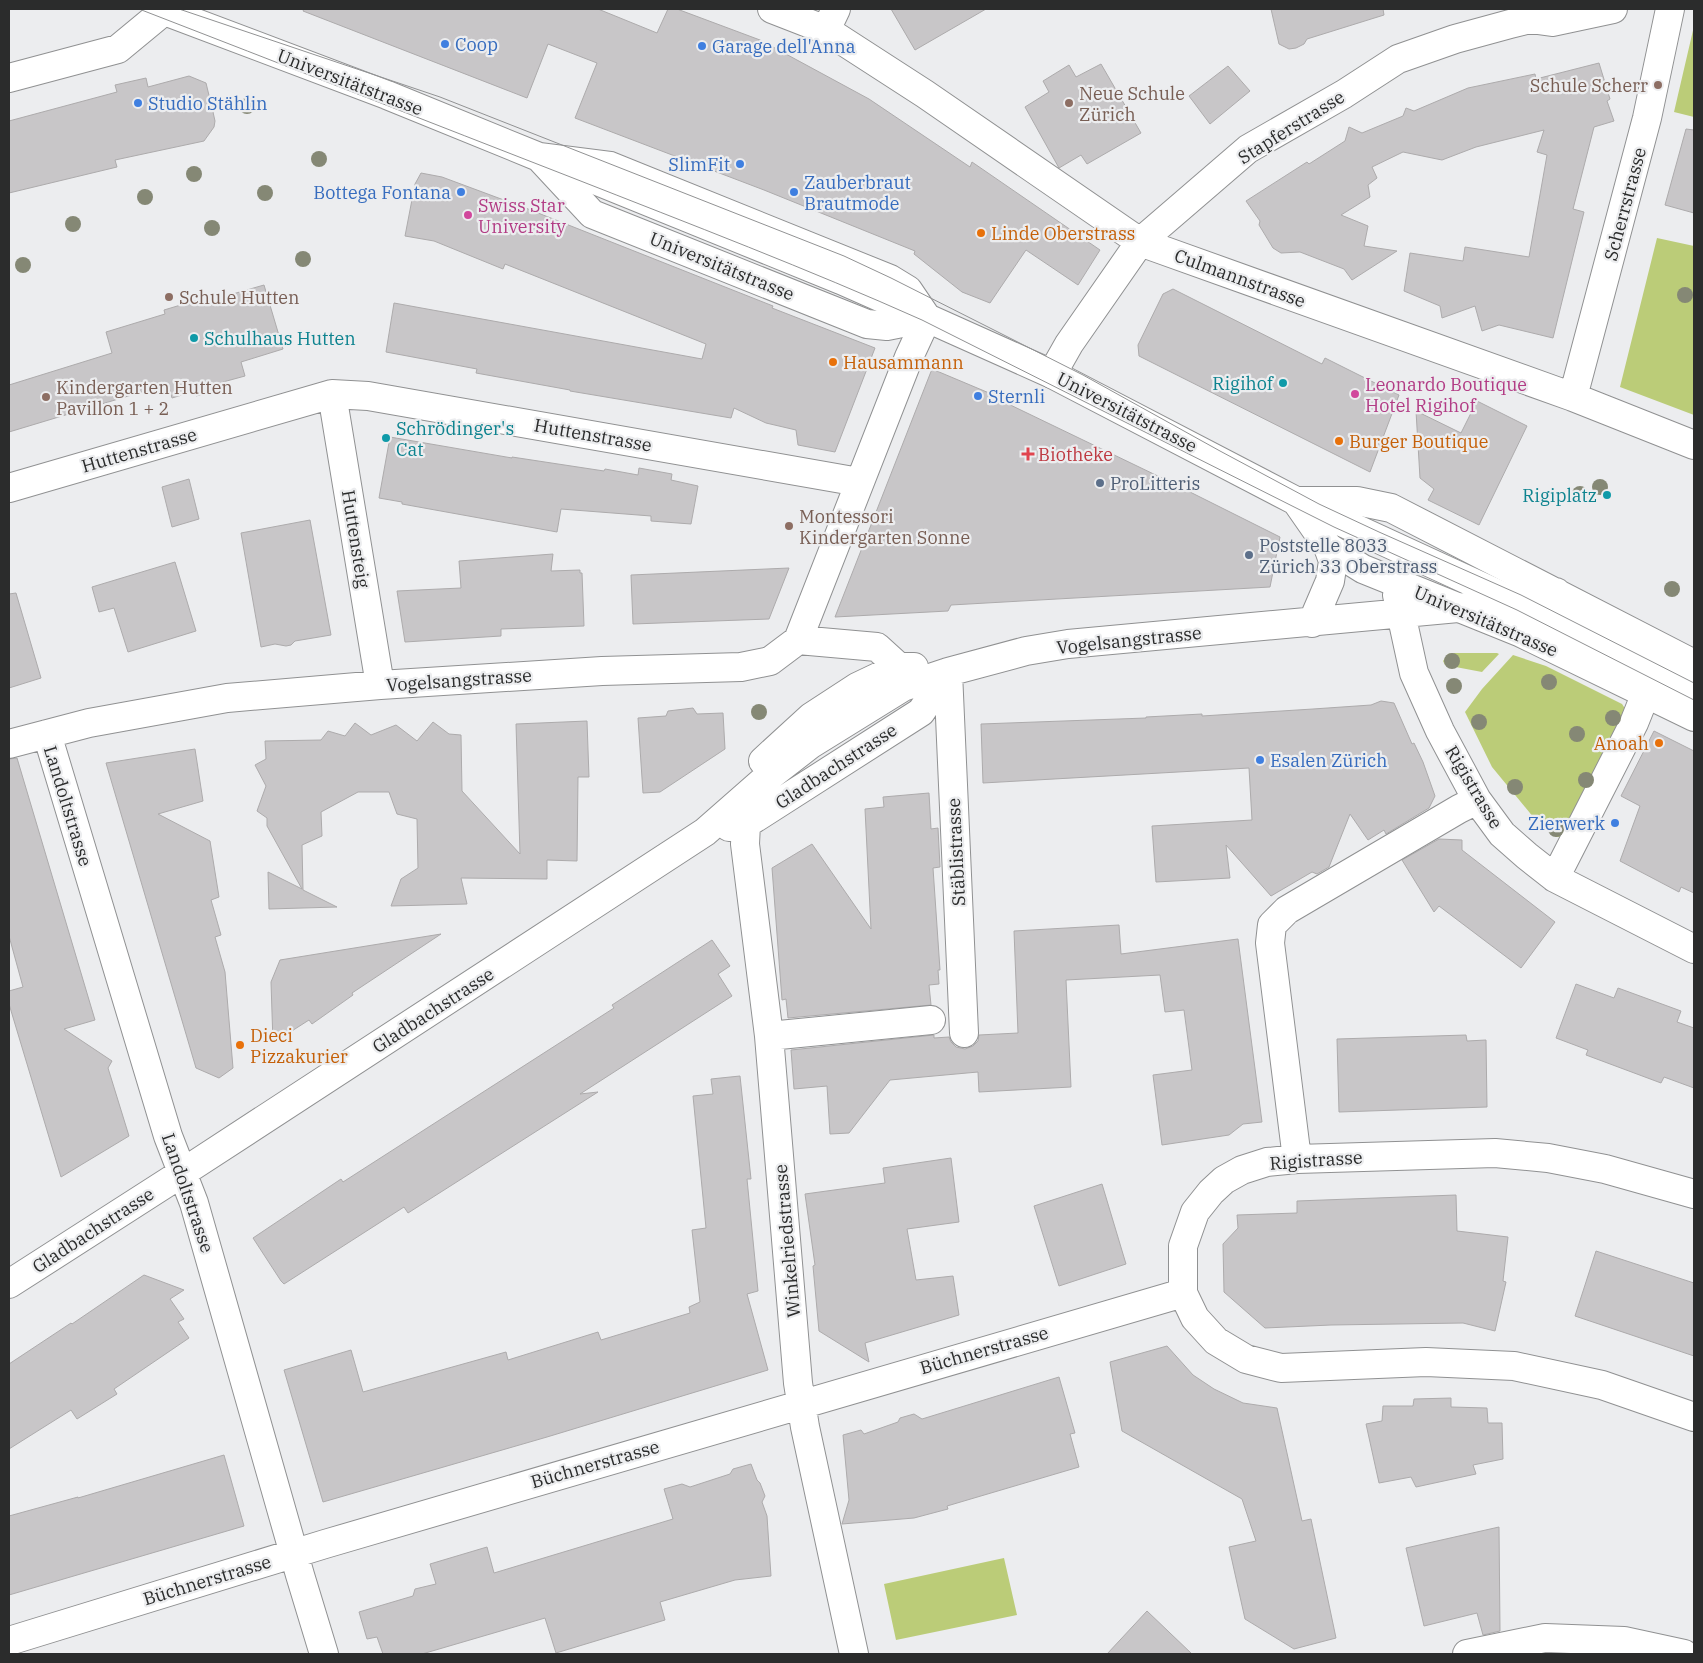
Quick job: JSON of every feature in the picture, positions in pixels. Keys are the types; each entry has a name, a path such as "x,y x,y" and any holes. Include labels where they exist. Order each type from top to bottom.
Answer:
{"street":[{"name":"Culmannstrasse","path":"772,9 831,20 925,94 1140,242 1573,397 1694,446"},
{"name":"Stapferstrasse","path":"1052,374 1069,344 1140,242 1248,149 1344,94 1398,60 1529,14 1552,22 1613,9"},
{"name":"Scherrstrasse","path":"1573,397 1647,118 1670,9"},
{"path":"9,78 118,50 162,10"},
{"name":"Universitätstrasse","path":"162,10 387,95 539,157 610,166 890,279 908,290 927,318 1052,374 1296,501 1511,600 1694,691"},
{"name":"Universitätstrasse","path":"539,157 592,214 867,324 887,326 927,318"},
{"path":"899,667 877,647 798,640 909,357 927,318"},
{"name":"Huttenstrasse","path":"9,488 332,394 368,396 860,482"},
{"name":"Huttensteig","path":"332,394 380,685"},
{"name":"Universitätstrasse","path":"1296,501 1328,547 1363,569 1519,632 1694,718"},
{"name":"Universitätstrasse","path":"1296,501 1357,501 1390,508 1694,664"},
{"path":"1312,623 1330,581 1333,561 1328,547"},
{"name":"Rigistrasse","path":"1395,582 1400,614 1414,673 1440,731 1477,800 1502,834 1556,878 1694,949"},
{"name":"Vogelsangstrasse","path":"948,672 1026,652 1068,644 1312,623 1458,608 1556,592"},
{"name":"Vogelsangstrasse","path":"9,744 89,723 227,698 380,685 602,671 741,667 770,661 798,640"},
{"name":"Gladbachstrasse","path":"705,832 753,770 811,717 857,687 899,667 921,667 948,672"},
{"name":"Gladbachstrasse","path":"705,832 746,824 921,712 948,672"},
{"name":"Gladbachstrasse","path":"9,1284 705,832 762,782 811,744 903,687 948,672"},
{"name":"Stäblistrasse","path":"948,672 964,1033"},
{"path":"1556,878 1634,723 1646,693"},
{"name":"Landoltstrasse","path":"47,734 168,1136 197,1213 324,1654"},
{"path":"1297,1159 1270,943 1272,925 1287,910 1477,800"},
{"name":"Winkelriedstrasse","path":"746,824 746,844 769,1036 798,1383 854,1654"},
{"path":"769,1036 930,1020"},
{"name":"Rigistrasse","path":"1694,1194 1605,1168 1548,1158 1495,1153 1297,1159 1267,1162 1242,1170 1224,1180 1211,1192 1195,1212 1183,1246 1183,1292 1195,1318 1216,1341 1246,1359 1282,1368 1426,1362 1514,1366 1602,1385 1694,1417"},
{"name":"Büchnerstrasse","path":"9,1641 294,1553 1183,1292"},
{"path":"1467,1654 1545,1638 1624,1641 1684,1654"}],"green space":[{"path":"1694,26 1694,117 1674,112"},
{"path":"1657,238 1694,246 1694,415 1620,387"},
{"path":"1448,654 1499,654 1482,672 1445,665 1443,661"},
{"path":"1513,655 1546,666 1622,704 1626,710 1561,837 1556,837 1534,818 1492,767 1465,712 1482,689"},
{"path":"1004,1558 1017,1615 896,1640 884,1584"}],"building":[{"path":"304,9 598,9 657,33 668,9 677,9 760,40 869,99 970,167 972,162 1100,250 1078,285 1026,250 990,303 962,292 914,254 915,251 764,190 575,118 597,63 548,44 527,98 303,11"},
{"path":"891,9 986,9 915,50"},
{"path":"1271,9 1383,9 1384,15 1307,39 1304,44 1289,49 1279,44"},
{"path":"1599,63 1610,99 1607,101 1614,121 1594,127 1573,209 1584,212 1553,338 1499,325 1482,331 1475,306 1442,318 1440,306 1404,291 1410,253 1463,261 1465,247 1529,257 1547,155 1537,152 1544,130 1476,147 1442,160 1403,152 1372,167 1377,178 1368,185 1370,197 1341,215 1368,226 1364,246 1397,251 1352,280 1344,269 1300,252 1281,253 1273,248 1259,225 1260,221 1246,201 1307,162 1309,164 1345,141 1349,127 1362,133 1403,116 1406,108 1414,111 1468,88 1535,74 1536,79"},
{"path":"1101,64 1141,133 1087,164 1081,155 1059,168 1025,107 1049,92 1043,81 1069,65 1076,77"},
{"path":"1228,66 1250,91 1210,124 1189,96"},
{"path":"189,76 206,83 213,112 214,127 204,141 115,160 117,167 9,193 9,121 117,92 115,85 146,78 148,87"},
{"path":"1686,129 1694,130 1694,213 1665,205"},
{"path":"421,173 442,177 528,209 875,348 835,452 798,445 796,430 766,423 734,408 731,418 570,391 476,373 477,369 386,352 394,303 702,359 706,344 505,264 503,269 434,241 405,236 415,184"},
{"name":"Schulhaus Hutten","path":"264,285 283,349 241,362 245,376 223,382 224,388 196,396 195,391 172,398 168,384 9,432 9,385 112,353 106,332 165,314 164,310 204,298 205,302"},
{"name":"Rigihof","path":"1173,289 1322,364 1325,358 1399,395 1370,472 1139,356 1138,345 1163,294"},
{"path":"932,369 1001,398 1000,400 1280,537 1270,587 951,605 948,611 835,617"},
{"path":"1477,401 1527,426 1479,525 1428,500 1434,489 1420,478 1416,411 1461,433"},
{"path":"390,437 512,458 604,471 605,469 638,475 639,468 672,474 671,480 698,486 691,524 651,521 651,516 561,509 557,532 402,504 402,502 379,498"},
{"path":"189,479 199,519 172,527 162,487"},
{"path":"310,520 331,635 295,641 291,645 286,646 275,644 261,647 241,533"},
{"path":"553,554 551,571 580,570 580,573 582,573 584,626 501,629 501,636 405,642 397,591 461,588 459,561"},
{"path":"175,562 196,631 128,652 114,608 99,612 92,587"},
{"path":"789,568 769,619 633,624 631,575"},
{"path":"16,593 41,678 9,688 9,594"},
{"path":"1381,701 1394,703 1412,744 1414,743 1423,762 1435,796 1429,808 1386,834 1384,830 1368,840 1350,814 1329,867 1317,874 1312,872 1271,896 1226,845 1230,878 1156,882 1152,826 1252,820 1249,768 983,783 981,724 1202,714 1202,716 1371,705"},
{"path":"693,708 697,714 723,713 725,749 660,792 643,793 638,718 666,716 668,711"},
{"path":"587,721 589,777 578,777 577,861 547,860 547,879 461,878 467,904 391,906 401,879 418,868 417,819 397,814 389,792 358,792 321,812 322,836 302,845 303,890 337,907 269,909 268,872 302,889 267,826 267,818 257,811 266,786 255,765 266,759 265,741 321,740 328,731 345,736 355,723 371,735 396,725 417,741 433,722 449,734 461,735 462,791 520,854 516,724"},
{"path":"1654,731 1694,751 1694,893 1681,887 1679,892 1620,861 1640,806 1621,796"},
{"path":"195,749 203,801 158,814 210,841 219,897 211,900 221,935 215,937 225,972 233,1068 219,1078 196,1068 106,763"},
{"path":"17,758 95,1020 64,1029 112,1061 108,1068 129,1136 61,1177 9,1004 9,991 23,987 9,936 9,759"},
{"path":"929,793 931,829 938,828 940,867 933,868 940,970 938,970 939,984 929,985 931,1005 788,1018 786,999 782,1000 772,868 812,844 871,929 865,809 884,807 883,797"},
{"path":"1439,839 1462,840 1462,850 1555,922 1521,968 1439,906 1434,912 1402,860"},
{"path":"1119,925 1121,954 1238,939 1262,1122 1243,1124 1229,1135 1162,1145 1153,1075 1192,1070 1184,1010 1165,1012 1160,975 1066,980 1071,1087 979,1092 978,1072 890,1080 849,1133 830,1134 827,1086 794,1089 791,1050 934,1035 934,1038 949,1037 956,1047 965,1049 973,1046 978,1041 979,1035 1018,1033 1014,931"},
{"path":"441,934 352,993 353,995 312,1024 309,1020 273,1043 271,982 280,960"},
{"path":"712,940 730,966 718,974 732,996 580,1094 598,1092 408,1213 404,1207 284,1284 281,1281 253,1238 341,1179 343,1182 614,1008 612,1005"},
{"path":"1576,984 1614,998 1618,988 1681,1011 1677,1022 1694,1028 1694,1088 1664,1077 1661,1083 1586,1055 1588,1050 1556,1038"},
{"path":"1466,1035 1467,1041 1486,1040 1487,1107 1339,1112 1337,1039"},
{"path":"740,1076 751,1179 747,1179 758,1291 747,1294 768,1370 323,1502 284,1370 351,1350 363,1392 506,1352 508,1360 598,1332 601,1340 690,1313 689,1307 700,1302 692,1230 706,1228 693,1096 713,1094 711,1079"},
{"path":"951,1158 959,1222 907,1229 916,1280 953,1276 959,1315 865,1343 869,1362 819,1331 813,1266 815,1265 805,1194 885,1183 883,1168"},
{"path":"1102,1184 1126,1264 1059,1286 1034,1206"},
{"path":"1456,1195 1457,1231 1508,1237 1503,1281 1506,1282 1495,1331 1463,1323 1265,1328 1224,1292 1223,1244 1238,1228 1237,1215 1297,1213 1297,1201"},
{"path":"1596,1251 1694,1283 1694,1356 1575,1316"},
{"path":"144,1275 184,1290 170,1299 184,1319 178,1322 189,1338 114,1389 117,1394 77,1419 71,1410 9,1449 9,1364"},
{"path":"1167,1346 1193,1375 1214,1389 1243,1403 1277,1408 1302,1521 1311,1519 1336,1638 1294,1649 1245,1619 1229,1547 1256,1541 1242,1499 1122,1431 1110,1362"},
{"path":"1059,1377 1075,1433 1070,1434 1079,1467 947,1506 948,1509 914,1518 842,1524 849,1500 843,1435 861,1430 864,1434 914,1414 922,1419"},
{"path":"1451,1398 1451,1407 1487,1408 1488,1423 1502,1423 1503,1459 1473,1465 1476,1474 1416,1487 1411,1477 1379,1483 1366,1424 1382,1421 1383,1406 1413,1406 1414,1399"},
{"path":"224,1455 244,1526 9,1595 9,1516 78,1498"},
{"path":"751,1464 765,1496 762,1502 767,1516 771,1576 735,1580 660,1602 665,1620 556,1653 545,1618 422,1654 383,1654 377,1637 367,1639 359,1612 413,1596 415,1589 436,1584 430,1564 487,1547 494,1573 673,1519 664,1489 682,1484 690,1487 730,1474 733,1469"},
{"path":"1499,1527 1500,1631 1483,1635 1477,1613 1424,1626 1406,1548"},
{"path":"1147,1611 1192,1654 1107,1654"}],"tram line":[{"path":"139,9 705,230 922,320 1334,527 1517,610 1694,700"},
{"path":"179,9 440,97 844,256 1083,375 1319,504 1521,595 1694,683"}],"place":[{"name":"Coop","path":"445,44"},
{"name":"Garage dell'Anna","path":"702,46"},
{"name":"Schule Scherr","path":"1658,85"},
{"name":"Studio Stählin","path":"138,103"},
{"name":"Neue Schule Zürich","path":"1069,103"},
{"name":"SlimFit","path":"740,164"},
{"name":"Bottega Fontana","path":"461,192"},
{"name":"Zauberbraut Brautmode","path":"794,192"},
{"name":"Swiss Star University","path":"468,215"},
{"name":"Linde Oberstrass","path":"981,233"},
{"name":"Schule Hutten","path":"169,297"},
{"name":"Schulhaus Hutten","path":"194,338"},
{"name":"Hausammann","path":"833,362"},
{"name":"Rigihof","path":"1283,383"},
{"name":"Leonardo Boutique Hotel Rigihof","path":"1355,394"},
{"name":"Sternli","path":"978,396"},
{"name":"Kindergarten Hutten Pavillon 1 + 2","path":"46,397"},
{"name":"Schrödinger's Cat","path":"386,438"},
{"name":"Burger Boutique","path":"1339,441"},
{"name":"Biotheke","path":"1028,454"},
{"name":"ProLitteris","path":"1100,483"},
{"name":"Rigiplatz","path":"1607,495"},
{"name":"Montessori Kindergarten Sonne","path":"789,526"},
{"name":"Poststelle 8033 Zürich 33 Oberstrass","path":"1249,555"},
{"name":"Anoah","path":"1659,743"},
{"name":"Esalen Zürich","path":"1260,760"},
{"name":"Zierwerk","path":"1615,823"},
{"name":"Dieci Pizzakurier","path":"240,1045"}]}
